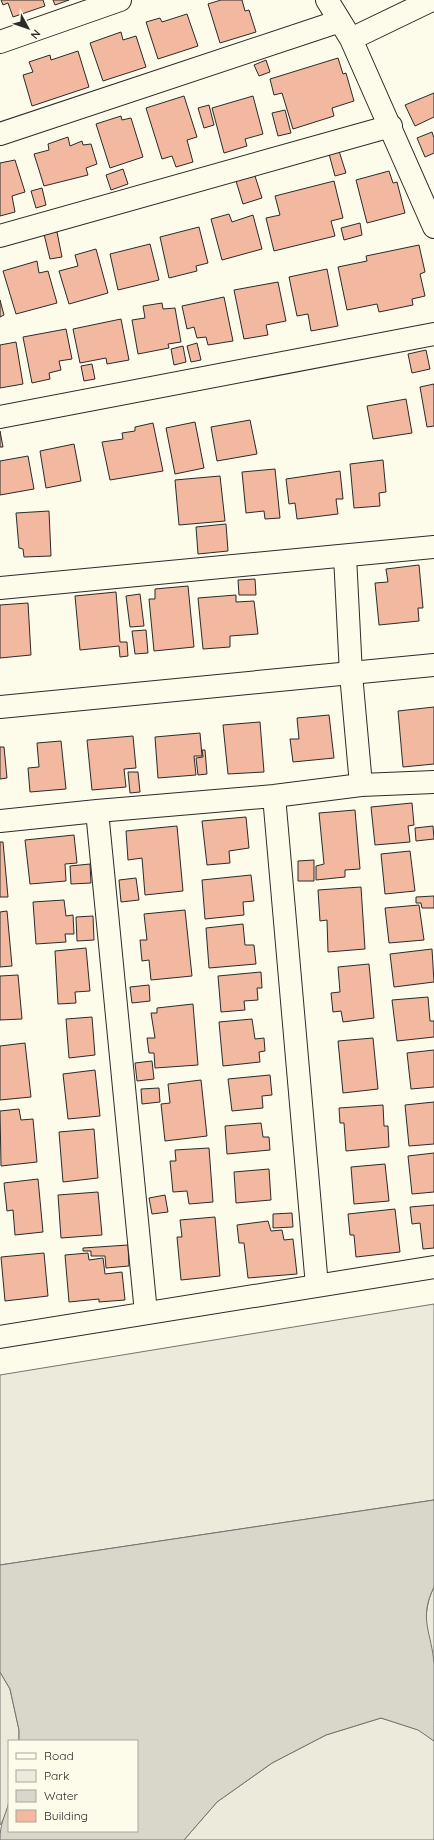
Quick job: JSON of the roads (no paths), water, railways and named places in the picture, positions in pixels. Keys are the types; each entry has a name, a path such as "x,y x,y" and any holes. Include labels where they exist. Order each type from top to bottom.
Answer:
{"street":[{"path":"0,42 120,0"},
{"path":"327,0 346,30 391,126 434,227"},
{"path":"0,134 346,30 432,0"},
{"path":"0,236 391,126"},
{"path":"0,417 434,334"},
{"path":"0,588 434,547"},
{"path":"346,556 351,674 361,785"},
{"path":"0,707 434,665"},
{"path":"0,821 97,810 274,796 361,785 434,782"},
{"path":"274,796 317,1286"},
{"path":"97,810 146,1313"},
{"path":"0,1337 434,1267"}],"water":[{"path":"434,1500 434,1587 429,1598 426,1617 434,1664 434,1741 418,1730 381,1718 326,1735 272,1763 217,1802 184,1840 0,1840 2,1825 8,1806 8,1832 138,1832 138,1740 19,1740 19,1730 10,1689 0,1672 0,1565"}]}
